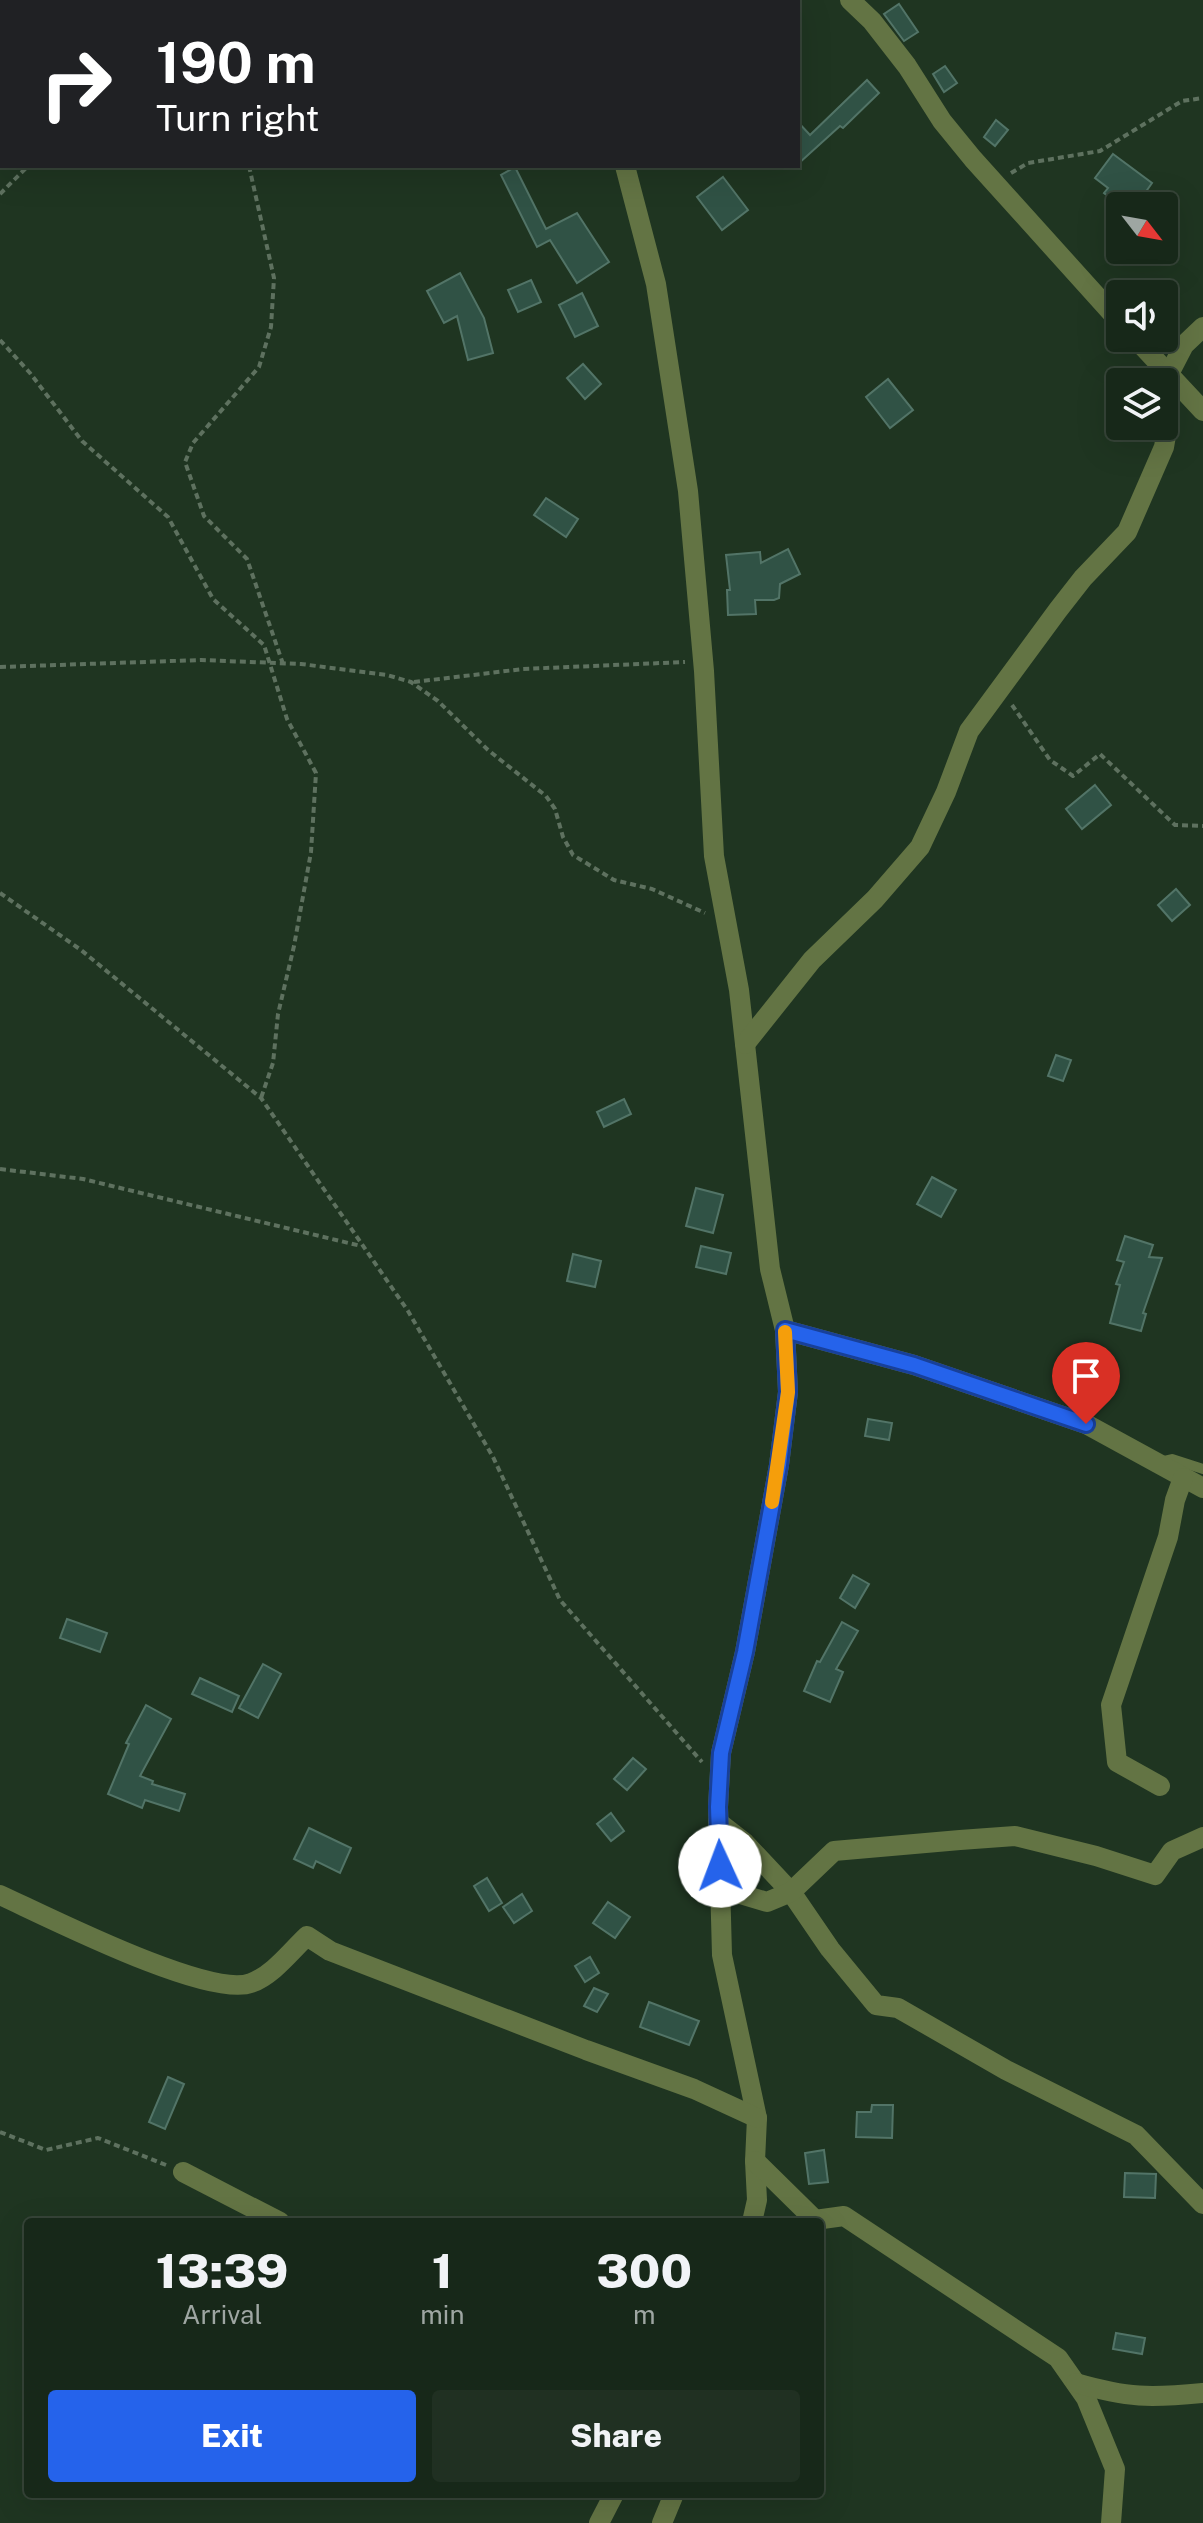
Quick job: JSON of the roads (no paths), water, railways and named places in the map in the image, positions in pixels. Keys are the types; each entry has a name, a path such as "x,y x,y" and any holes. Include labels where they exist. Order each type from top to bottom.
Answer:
{"street":[{"path":"850,0 890,44 942,121 1106,307"},
{"path":"626,168 656,284 686,476 703,661 714,856 739,990 770,1269 785,1330 788,1392 779,1465 745,1652 721,1753 719,1782 722,1955 757,2118 757,2200 753,2218"},
{"path":"1172,368 1184,345 1203,327"},
{"path":"1148,352 1163,368"},
{"path":"1178,384 1203,411"},
{"path":"745,1044 812,960 875,899 920,847 946,792 969,731 1083,578 1127,532 1165,440"},
{"path":"785,1330 914,1365 1086,1424 1203,1488"},
{"path":"1160,1786 1117,1762 1111,1705 1168,1537 1183,1478"},
{"path":"718,1822 745,1843 791,1892 830,1949 876,2005 898,2008 1006,2070 1136,2135 1203,2204"},
{"path":"720,1888 767,1902 791,1892 834,1851 1015,1836 1096,1856 1155,1875 1172,1851 1203,1837"},
{"path":"0,1895 117,1949 212,1984 250,1984 273,1970 307,1936 330,1951 694,2089 757,2118"},
{"path":"755,2161 813,2218"},
{"path":"183,2172 272,2218"},
{"path":"824,2219 844,2216 1058,2358 1086,2398 1115,2469 1111,2523"},
{"path":"1076,2383 1116,2395 1149,2398 1203,2393"},
{"path":"599,2523 612,2498"},
{"path":"662,2523 672,2498"}],"lane":[{"path":"1156,1463 1172,1459 1203,1469"}]}
